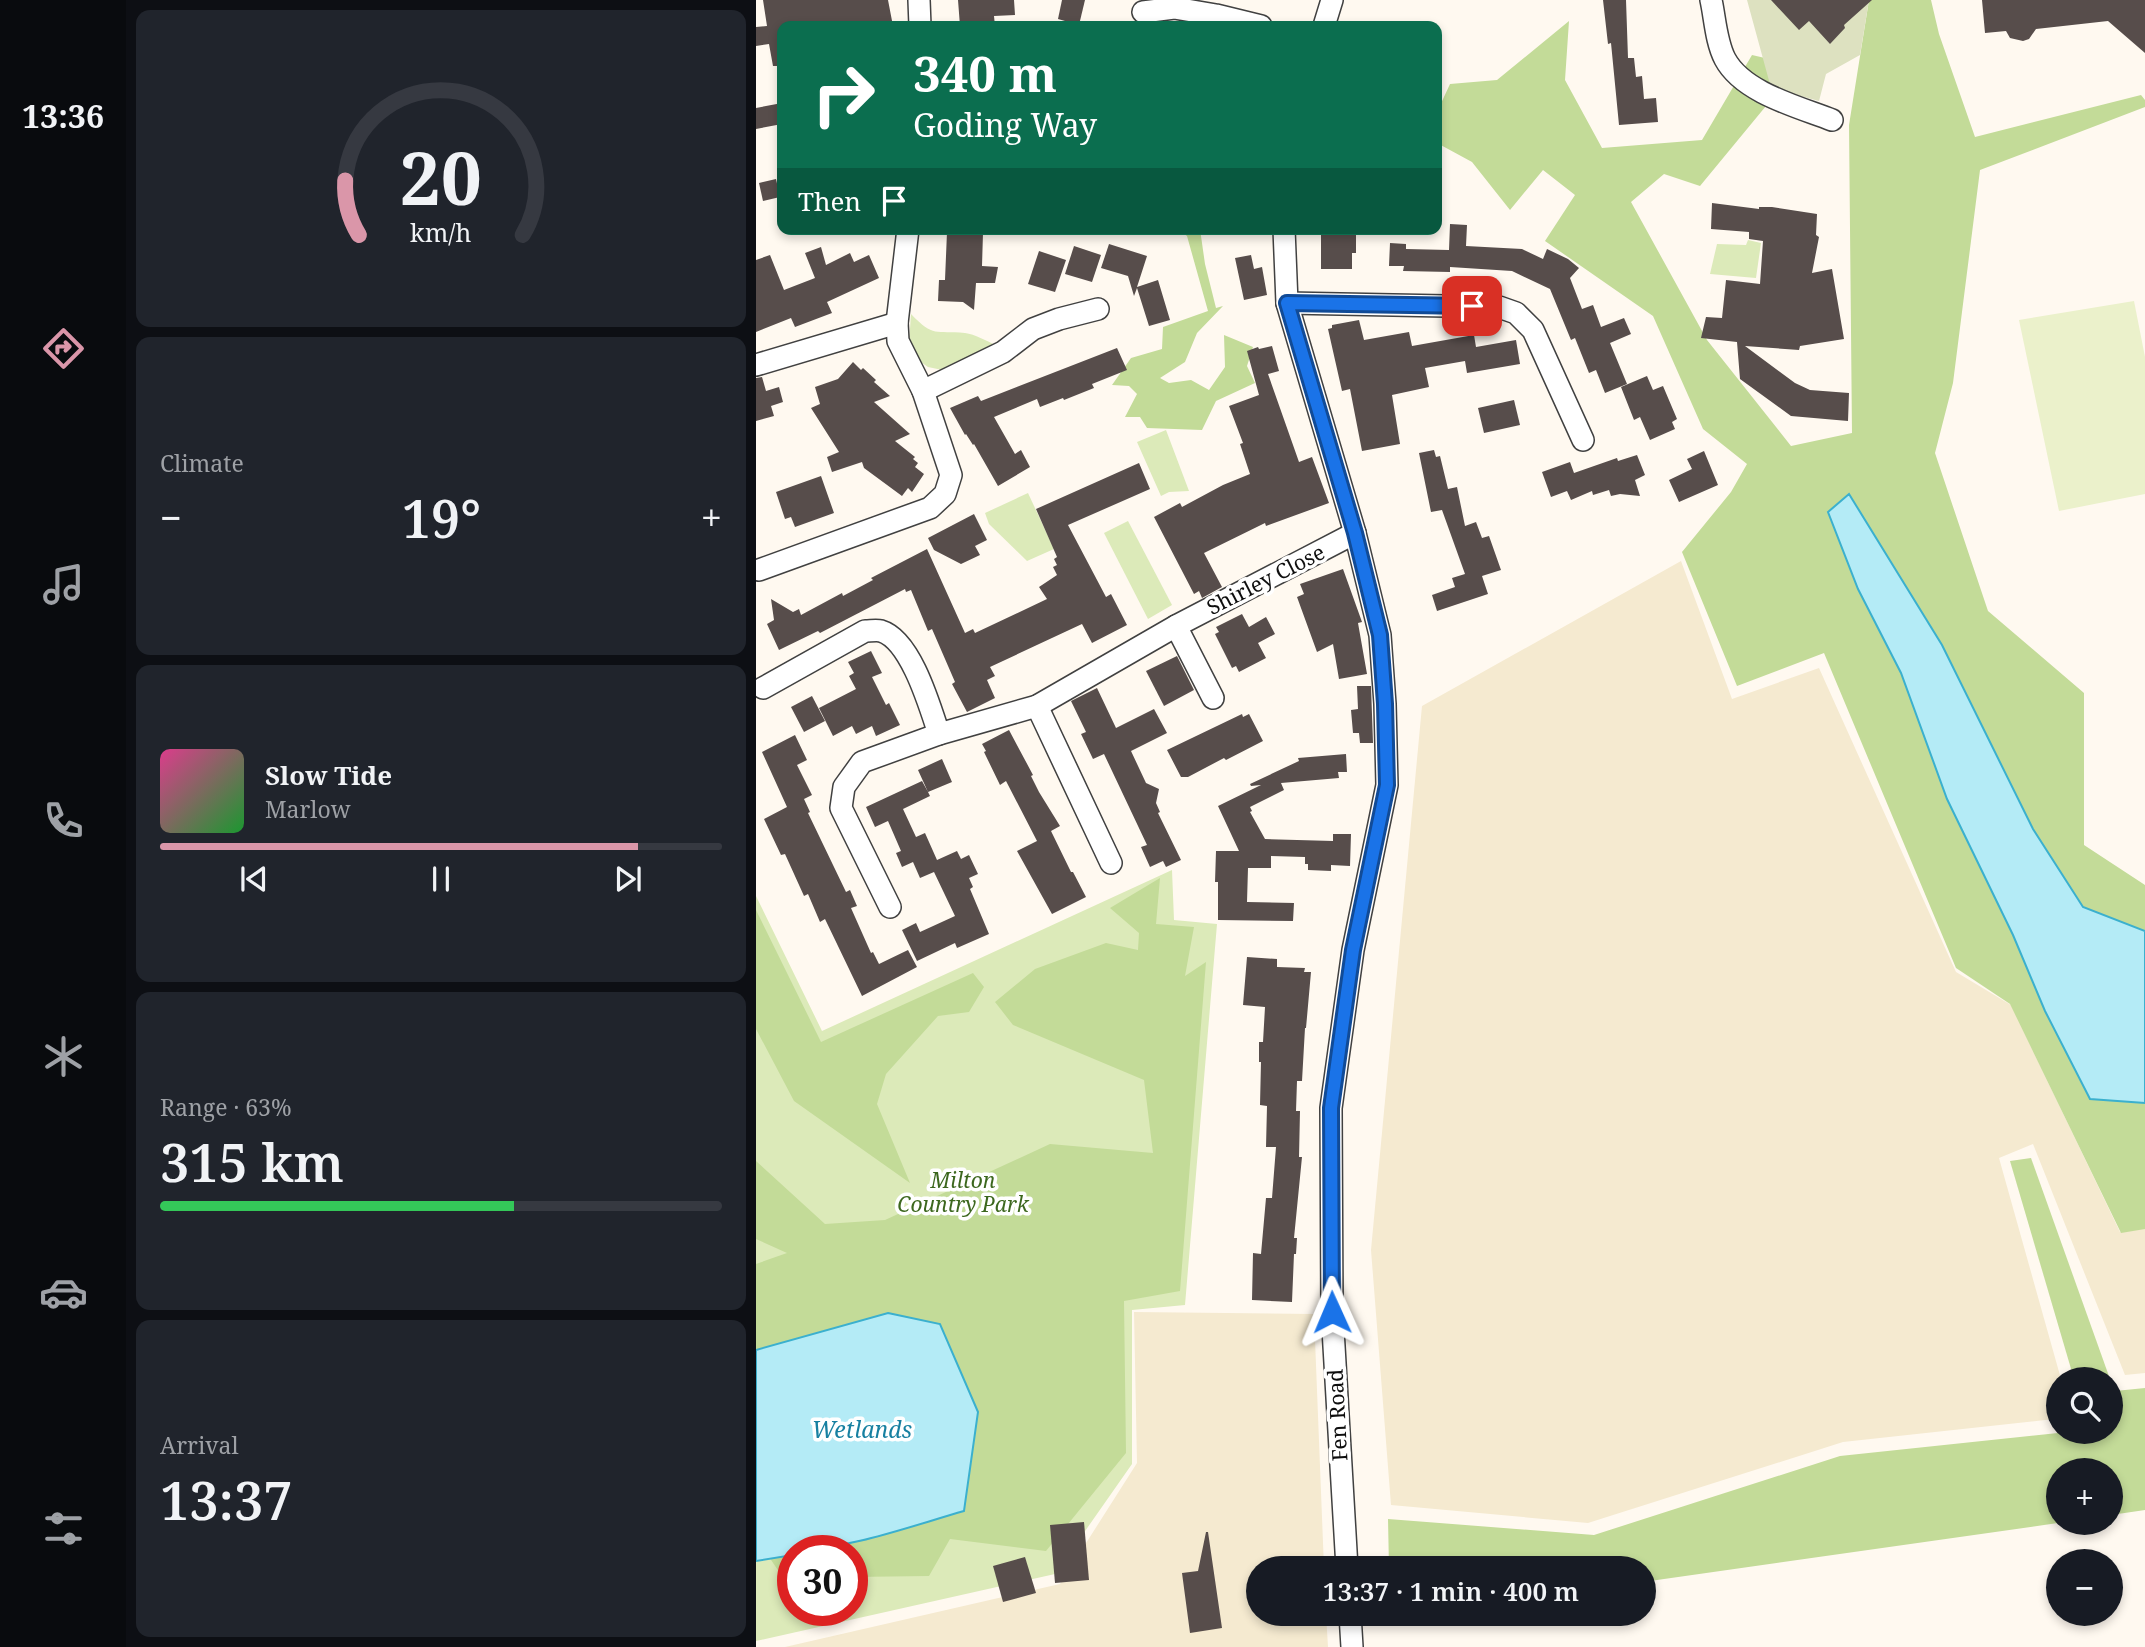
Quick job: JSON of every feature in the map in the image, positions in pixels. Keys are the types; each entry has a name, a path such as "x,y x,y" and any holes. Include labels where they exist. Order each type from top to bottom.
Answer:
{"street":[{"path":"919,0 920,21"},
{"path":"1326,21 1332,0"},
{"path":"1711,0 1725,59 1746,83 1766,94 1832,120"},
{"path":"1143,12 1174,8 1241,21"},
{"path":"759,570 930,508 946,494 951,475 923,391 898,341 897,323 907,235"},
{"name":"Fen Road","path":"1284,235 1287,303 1355,533 1380,635 1385,704 1387,785 1353,950 1331,1108 1332,1312 1346,1556"},
{"path":"1287,303 1499,307 1517,313 1533,330 1583,440"},
{"path":"923,391 1003,352 1033,329 1098,309"},
{"path":"756,365 897,323"},
{"name":"Shirley Close","path":"890,907 841,808 844,787 862,762 939,734 1037,706 1176,626 1355,533"},
{"path":"1176,626 1213,698"},
{"path":"762,688 865,631 881,631 898,642 920,678 939,734"},
{"path":"1037,706 1111,863"},
{"path":"1351,1626 1352,1647"}],"shaded area":[{"path":"1681,561 1732,699 1819,668 1956,972 2011,1005 2120,1232 2145,1228 2145,1373 2125,1375 2033,1144 1999,1158 2058,1367 2046,1367 2046,1420 1843,1442 1588,1523 1391,1505 1371,1250 1422,706"},
{"path":"1134,1312 1314,1314 1324,1556 1246,1556 1246,1626 1327,1626 1328,1647 785,1647 1060,1584 1137,1463"}],"green space":[{"path":"1747,0 1869,0 1860,55 1826,74 1819,101 1771,88"},
{"path":"1869,0 1931,0 1939,34 1975,137 2141,95 2145,100 2145,107 1980,170 1953,383 1935,453 1988,611 2084,693 2084,845 2145,885 2145,1229 2121,1233 2010,1004 1956,968 1824,653 1737,686 1682,552 1731,492 1747,464 1703,429 1653,316 1545,241 1575,195 1543,170 1510,210 1472,162 1442,146 1442,101 1450,84 1497,80 1569,21 1565,80 1602,148 1702,140 1752,55 1799,66 1700,186 1664,174 1631,202 1707,340 1791,446 1852,433 1849,125"},
{"path":"1201,235 1216,308 1223,306 1197,333 1185,362 1160,378 1169,383 1191,380 1209,390 1225,367 1224,335 1253,347 1247,366 1255,383 1216,401 1202,430 1147,428 1140,417 1125,417 1137,394 1129,386 1112,385 1131,358 1162,349 1163,327 1208,311 1187,236"},
{"path":"1748,240 1761,243 1756,278 1710,274 1717,244 1746,245"},
{"path":"2134,301 2145,357 2145,494 2059,511 2019,320"},
{"path":"911,314 930,330 969,334 996,345 947,371 928,367 918,360 909,344"},
{"path":"1166,430 1189,491 1169,492 1161,496 1137,442"},
{"path":"1028,493 1054,549 1027,561 989,524 985,513"},
{"path":"1128,521 1172,605 1148,619 1104,533"},
{"name":"Milton Country Park","path":"1172,870 1174,920 1217,924 1185,1305 1132,1310 1132,1464 1055,1574 868,1616 868,1535 777,1535 777,1626 823,1626 756,1641 756,896 822,1031"},
{"name":"Milton Country Park","path":"1160,878 1156,924 1194,927 1185,976 1206,962 1180,1291 1124,1301 1126,1453 1046,1551 950,1539 929,1576 868,1577 868,1535 777,1535 777,1569 756,1538 756,1264 787,1253 756,1239 756,1161 825,1224 885,1220 1050,1144 1153,1153 1144,1080 1013,1025 995,1002 1035,969 1106,943 1138,950 1139,933 1110,908"},
{"path":"756,910 821,1042 973,973 984,987 969,1012 938,1016 886,1074 877,1104 910,1183 794,1101 756,1029"},
{"path":"2031,1158 2106,1367 2070,1367 2010,1161"},
{"path":"2145,1388 2145,1510 2123,1513 2123,1458 2046,1458 2046,1525 1656,1580 1656,1556 1389,1556 1388,1519 1594,1535 1840,1456 2046,1434 2046,1444 2123,1444 2123,1390"}],"water":[{"path":"1849,494 1942,645 2033,829 2083,907 2145,931 2145,1103 2090,1099 2045,1011 2013,935 1947,799 1901,673 1858,589 1828,512"},
{"name":"Wetlands","path":"888,1313 940,1324 978,1412 964,1511 868,1539 868,1535 777,1535 777,1558 756,1561 756,1350"}],"building":[{"path":"763,0 888,0 892,21 777,21 777,66 773,66 769,44 756,46 756,27 767,26"},
{"path":"958,0 1014,0 1015,15 994,16 994,21 960,21"},
{"path":"1062,0 1085,0 1080,21 1058,19"},
{"path":"1603,0 1626,0 1628,58 1634,58 1636,77 1642,76 1644,99 1656,98 1658,122 1619,125 1611,43 1608,44"},
{"path":"1771,0 1872,0 1844,25 1845,28 1830,44 1809,21 1799,30"},
{"path":"1982,0 2145,0 2145,53 2108,21 2036,29 2029,39 2023,41 2010,38 2006,31 1985,33"},
{"path":"777,104 777,125 756,129 756,108"},
{"path":"776,179 777,198 763,201 759,183"},
{"path":"1712,203 1759,209 1772,207 1817,214 1816,235 1819,237 1812,273 1832,269 1844,339 1800,346 1799,350 1745,346 1795,383 1810,390 1849,393 1848,421 1791,416 1740,379 1737,342 1701,338 1706,317 1722,318 1726,280 1760,284 1763,241 1749,239 1749,232 1711,229"},
{"path":"1450,224 1467,225 1466,246 1522,249 1543,259 1547,249 1568,259 1579,268 1570,278 1582,309 1593,305 1601,327 1624,318 1631,334 1610,343 1627,384 1605,393 1596,370 1589,373 1575,338 1571,340 1550,289 1512,271 1450,267 1450,272 1403,271 1404,266 1389,266 1390,243 1406,244 1406,249 1449,250"},
{"path":"947,235 983,235 982,266 998,267 995,283 976,283 974,310 963,302 938,301 939,280 945,280"},
{"path":"1321,235 1356,235 1356,253 1352,253 1352,269 1321,269"},
{"path":"1109,244 1147,256 1137,287 1158,280 1170,320 1149,326 1137,288 1134,296 1128,276 1101,268"},
{"path":"1074,246 1101,255 1092,282 1065,274"},
{"path":"821,247 826,265 850,253 854,262 869,255 879,278 827,302 832,313 795,327 791,318 756,332 756,260 770,255 784,290 815,278 805,253"},
{"path":"1039,251 1066,260 1055,292 1028,284"},
{"path":"1251,255 1254,269 1262,267 1267,295 1244,300 1235,258"},
{"path":"1359,320 1364,340 1409,332 1412,346 1474,335 1476,347 1516,340 1520,364 1467,373 1465,361 1425,368 1429,387 1392,395 1400,444 1362,451 1350,389 1342,391 1328,329 1332,328 1332,325"},
{"path":"1272,346 1279,371 1268,374 1299,462 1312,457 1329,503 1266,526 1265,523 1204,553 1222,587 1202,598 1199,591 1194,594 1154,517 1180,503 1182,507 1250,474 1240,444 1243,443 1229,406 1259,395 1247,351"},
{"path":"1117,348 1127,370 1092,384 1094,388 1064,400 1063,398 1040,407 1037,399 994,417 1015,454 1021,450 1030,467 998,486 950,408 978,396 981,401"},
{"path":"853,362 861,370 863,368 890,396 874,402 910,434 895,441 915,457 913,459 918,463 915,467 924,474 912,492 908,488 902,496 864,468 862,462 832,472 827,457 839,452 811,408 820,404 815,387 838,379"},
{"path":"1647,376 1653,390 1663,386 1677,419 1672,422 1675,429 1650,440 1640,417 1634,420 1621,387"},
{"path":"762,377 766,391 779,387 783,402 771,406 774,416 756,421 756,378"},
{"path":"1514,400 1520,425 1484,433 1478,408"},
{"path":"1434,450 1436,457 1440,456 1448,489 1457,487 1465,526 1476,522 1482,538 1489,536 1501,570 1482,576 1488,594 1437,611 1432,595 1455,587 1452,578 1465,574 1442,510 1431,512 1419,453"},
{"path":"1704,451 1718,485 1679,502 1669,480 1692,469 1687,459"},
{"path":"1637,455 1645,475 1635,480 1640,496 1611,496 1609,490 1593,495 1592,491 1571,500 1567,491 1551,497 1542,472 1570,462 1574,473 1617,458 1618,461"},
{"path":"1139,463 1150,489 1068,525 1106,597 1111,594 1127,625 1092,643 1082,624 990,667 995,676 987,680 995,698 967,712 952,684 955,682 932,629 928,631 911,590 906,592 905,589 820,633 818,631 779,650 767,624 774,620 771,599 793,612 799,609 801,615 842,593 843,596 927,549 965,633 973,629 975,633 1047,599 1039,587 1057,575 1053,567 1057,565 1054,559 1057,557 1036,509"},
{"path":"821,476 834,513 795,527 791,517 785,519 776,492"},
{"path":"974,514 987,540 975,546 980,555 961,564 934,550 928,538"},
{"path":"1343,569 1362,622 1358,623 1367,674 1339,679 1333,644 1317,652 1297,597 1304,594 1300,584"},
{"path":"1242,614 1249,627 1266,617 1275,634 1258,643 1266,658 1239,672 1236,666 1232,668 1215,634 1219,632 1216,627"},
{"path":"871,651 882,673 872,677 900,725 876,736 872,726 856,734 852,726 833,736 819,708 856,689 849,676 854,673 848,662"},
{"path":"1177,656 1194,690 1164,706 1146,671"},
{"path":"1357,686 1371,686 1373,743 1360,743 1359,733 1353,733 1351,710 1358,709"},
{"path":"1097,688 1116,728 1154,709 1167,733 1131,751 1146,783 1159,789 1156,803 1160,812 1158,813 1181,860 1166,867 1163,861 1150,867 1141,847 1147,845 1104,754 1093,759 1081,734 1086,732 1071,701"},
{"path":"812,696 825,721 804,732 791,707"},
{"path":"1242,714 1243,717 1249,714 1263,741 1188,777 1181,777 1167,750"},
{"path":"1009,730 1039,792 1060,826 1051,831 1086,897 1052,914 1017,851 1037,841 1006,781 1000,785 982,744"},
{"path":"795,735 807,760 797,765 812,795 804,799 810,812 808,813 846,892 850,890 857,906 851,908 871,953 873,952 879,964 908,950 917,967 862,996 825,919 820,922 808,894 804,896 785,854 781,855 764,819 787,807 762,752"},
{"path":"1346,754 1347,772 1338,772 1339,778 1281,783 1284,790 1250,807 1250,812 1265,839 1333,841 1333,834 1351,834 1350,866 1331,865 1331,871 1308,870 1305,857 1271,856 1271,868 1248,868 1247,902 1294,903 1293,921 1218,920 1216,851 1239,851 1218,806 1261,785 1250,784 1299,761 1298,758"},
{"path":"942,759 952,782 928,792 918,770"},
{"path":"922,781 930,796 903,809 916,837 925,833 937,860 957,851 961,859 969,855 978,874 969,878 973,887 970,889 989,934 957,948 955,943 917,961 902,930 916,923 920,932 955,916 934,872 920,878 913,862 902,867 896,853 901,851 888,821 875,827 866,807"},
{"path":"1247,957 1277,959 1277,967 1305,968 1304,972 1311,972 1302,1081 1297,1081 1296,1111 1300,1111 1299,1157 1302,1157 1294,1238 1297,1238 1292,1302 1252,1300 1253,1253 1261,1254 1266,1198 1272,1198 1276,1147 1266,1147 1267,1106 1260,1105 1259,1042 1263,1042 1265,1007 1243,1005"},
{"path":"1084,1522 1089,1580 1055,1583 1050,1525"},
{"path":"1206,1532 1222,1628 1190,1633 1182,1573 1198,1571"},
{"path":"1025,1557 1036,1593 1003,1602 993,1566"}],"route":[{"path":"1332,1312 1331,1108 1353,950 1387,785 1385,704 1380,635 1355,533 1287,303 1472,306"}]}
